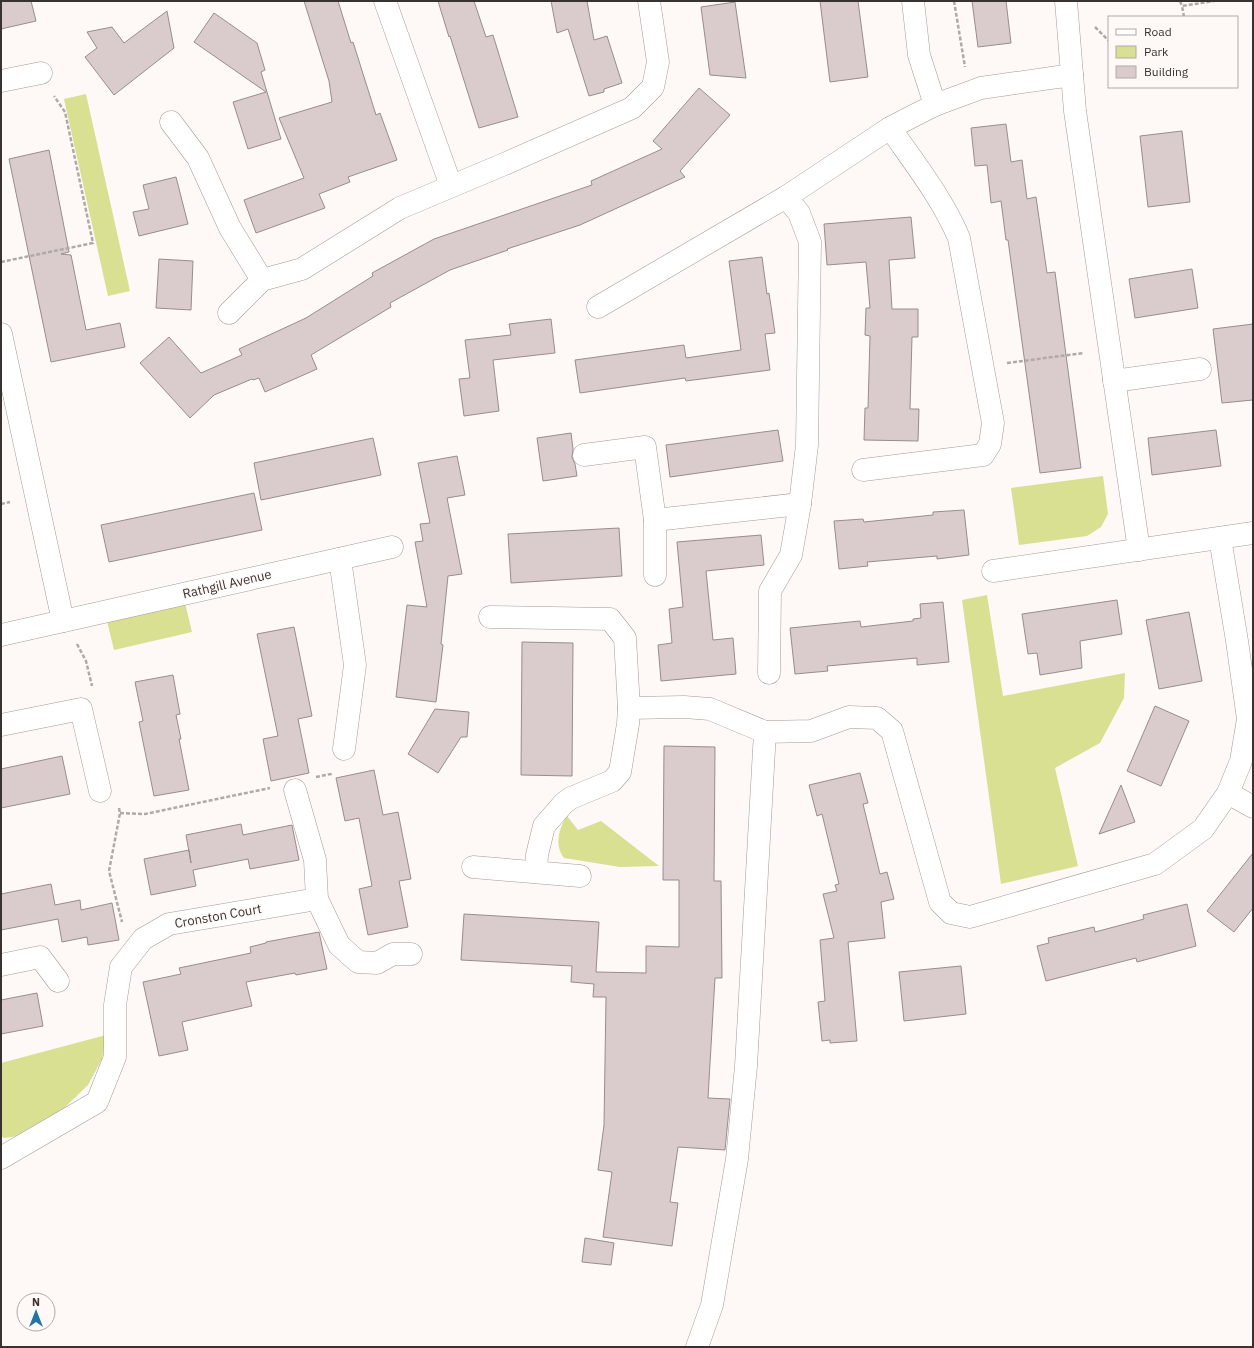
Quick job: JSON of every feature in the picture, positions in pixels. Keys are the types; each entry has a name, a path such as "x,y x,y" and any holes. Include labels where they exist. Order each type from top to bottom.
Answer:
{"street":[{"path":"385,1 451,186"},
{"path":"229,313 262,280 302,269 400,208 632,108 653,87 658,62 649,1"},
{"path":"913,1 919,55 935,105"},
{"path":"1066,1 1075,111 1139,550"},
{"path":"1,81 40,73"},
{"path":"598,307 786,197 890,128 935,105 981,88 1072,75"},
{"path":"171,122 198,158 230,228 262,280"},
{"path":"863,470 983,455 990,444 993,423 960,238 936,193 890,128"},
{"path":"769,673 770,591 792,555 807,445 810,242 799,213 786,197"},
{"path":"1,334 63,622"},
{"path":"1114,381 1200,370"},
{"path":"584,455 645,447 655,520 655,575"},
{"path":"655,520 800,504"},
{"path":"993,571 1253,533"},
{"path":"629,708 684,707 710,709 765,732 811,730 849,717 877,718 892,731 940,902 951,913 970,917 1155,864 1203,829 1228,793 1241,760 1248,719 1237,640 1220,538"},
{"name":"Rathgill Avenue","path":"1,635 392,547"},
{"path":"340,559 355,665 344,749"},
{"path":"490,617 610,619 625,638 629,708 628,724 620,772 612,780 571,798 564,803 544,826 537,855 536,872"},
{"path":"1,725 81,709 100,791"},
{"path":"697,1347 712,1305 737,1159 746,1066 765,732"},
{"path":"295,790 316,860 317,899 339,945 358,962 377,963 393,954 411,954"},
{"path":"1228,793 1253,807"},
{"path":"473,867 580,876"},
{"name":"Cronston Court","path":"1,1158 97,1102 115,1057 115,1005 121,967 142,939 169,924 317,899"},
{"path":"1,965 40,957 58,981"}],"path":[{"path":"954,1 965,67"},
{"path":"1180,1 1184,16"},
{"path":"1182,6 1214,1"},
{"path":"1095,20 1095,27 1108,40"},
{"path":"1,262 93,243 65,112 40,73"},
{"path":"983,366 1110,350"},
{"path":"100,791 120,813 145,814 286,784 295,790 296,782 331,774 344,749"}],"green space":[{"path":"86,94 130,291 108,296 64,99"},
{"path":"1103,476 1108,514 1101,527 1087,536 1019,545 1011,488"},
{"path":"987,595 1003,696 1125,673 1124,698 1100,743 1055,768 1078,866 1001,884 962,600"},
{"path":"185,603 192,632 114,650 107,621"},
{"path":"567,816 578,830 601,821 659,866 620,867 564,858 558,842 560,831"},
{"path":"106,1035 102,1059 88,1085 57,1115 18,1136 4,1138 1,1136 1,1063"}],"building":[{"path":"1,1 31,1 36,21 1,29"},
{"path":"304,1 338,1 351,43 353,42 376,115 380,113 397,160 348,177 350,182 319,194 325,208 256,233 244,200 304,178 279,118 332,102 329,81"},
{"path":"438,1 474,1 486,37 493,35 518,117 479,128"},
{"path":"551,1 587,1 594,40 607,36 622,83 604,89 604,92 589,96 568,29 557,33"},
{"path":"820,1 858,1 868,77 830,82"},
{"path":"972,1 1006,1 1011,43 978,47"},
{"path":"735,2 746,78 710,75 701,7"},
{"path":"167,11 174,48 114,95 85,57 97,48 87,32 112,27 124,43"},
{"path":"214,13 257,43 265,70 261,72 281,139 248,149 233,102 266,92 194,42"},
{"path":"699,88 730,115 680,171 685,177 580,225 450,270 390,303 391,307 311,355 317,369 265,392 259,378 252,379 214,395 190,418 140,363 169,337 201,373 242,355 239,349 306,318 373,276 372,273 434,239 592,185 591,181 662,149 653,141"},
{"path":"1006,124 1011,162 1022,160 1027,199 1036,197 1047,273 1055,272 1081,468 1040,473 1008,240 1006,240 1001,201 991,203 987,165 975,166 971,128"},
{"path":"1182,131 1190,202 1148,207 1140,136"},
{"path":"49,150 69,252 61,254 71,255 86,330 120,323 125,347 51,362 9,159"},
{"path":"176,177 188,224 139,236 133,212 149,209 143,185"},
{"path":"911,217 915,258 889,260 892,309 918,309 918,337 912,337 910,409 919,409 918,441 864,440 865,408 868,408 870,336 865,335 866,308 870,308 866,262 827,265 824,224"},
{"path":"762,257 767,294 769,293 775,333 765,334 770,370 686,381 685,378 580,393 575,360 684,345 686,358 741,350 729,261"},
{"path":"159,259 193,261 191,310 156,308"},
{"path":"1192,269 1198,308 1135,318 1129,279"},
{"path":"551,319 555,353 493,360 499,411 464,416 459,379 470,378 465,340 511,335 509,324"},
{"path":"1253,324 1253,400 1222,403 1213,329"},
{"path":"778,430 783,461 670,477 666,445"},
{"path":"1216,430 1221,466 1152,475 1148,438"},
{"path":"571,433 573,449 572,457 577,476 543,481 537,438"},
{"path":"373,438 381,475 261,500 254,463"},
{"path":"457,456 465,495 447,498 462,574 448,576 441,644 443,645 436,702 396,697 407,605 427,607 415,542 423,541 420,524 430,523 418,463"},
{"path":"254,493 262,530 109,562 101,525"},
{"path":"964,510 969,555 937,559 937,556 867,562 868,566 839,569 834,521 863,519 864,522 933,515 933,512"},
{"path":"619,528 622,576 511,583 508,534"},
{"path":"761,535 764,565 706,571 713,640 733,638 736,674 661,681 658,645 672,643 669,609 683,607 677,542"},
{"path":"1117,600 1122,634 1080,641 1082,668 1040,675 1037,653 1028,654 1022,614"},
{"path":"943,602 949,662 917,665 917,658 827,666 828,671 795,674 790,628 860,621 861,627 913,621 913,619 921,618 920,604"},
{"path":"1189,612 1202,681 1159,689 1146,620"},
{"path":"294,627 312,716 298,719 309,773 271,781 263,739 278,736 257,634"},
{"path":"522,642 573,643 572,776 521,775"},
{"path":"173,675 180,714 176,715 181,739 179,739 189,790 154,796 139,722 143,721 135,682"},
{"path":"1155,706 1189,721 1161,786 1127,771"},
{"path":"435,709 469,712 467,737 461,737 438,773 408,754"},
{"path":"664,746 715,747 714,881 721,881 722,978 715,978 708,1098 730,1099 725,1150 678,1147 670,1202 678,1203 672,1246 603,1237 612,1172 598,1170 604,1125 606,997 593,997 594,984 571,982 572,966 461,960 464,914 599,922 596,972 646,973 646,946 679,947 679,880 663,880"},
{"path":"62,756 70,794 1,808 1,769"},
{"path":"374,770 383,815 398,812 411,879 399,881 408,927 368,935 359,889 372,886 359,818 345,821 336,778"},
{"path":"860,773 868,803 863,804 880,874 887,872 894,899 881,902 885,938 848,942 857,1041 830,1043 830,1040 822,1041 818,1002 825,1001 820,940 834,938 823,894 837,891 835,885 839,884 822,814 817,816 809,785"},
{"path":"1121,785 1135,822 1099,834"},
{"path":"241,824 243,835 292,825 299,860 250,869 248,859 193,870 196,886 151,895 144,859 189,850 186,835"},
{"path":"1253,853 1253,908 1234,932 1207,911"},
{"path":"51,884 55,905 80,900 81,910 112,903 119,940 88,945 87,937 62,942 58,919 1,930 1,894"},
{"path":"1187,904 1196,946 1137,962 1136,958 1046,981 1037,946 1049,943 1048,938 1094,927 1095,932 1144,919 1143,915"},
{"path":"319,932 327,969 246,982 252,1006 182,1022 188,1050 159,1056 143,982 181,974 179,968 251,953 250,947 266,942"},
{"path":"961,966 966,1014 904,1021 899,972"},
{"path":"37,993 43,1026 1,1034 1,1000"},
{"path":"585,1238 614,1243 611,1265 582,1262"}]}
